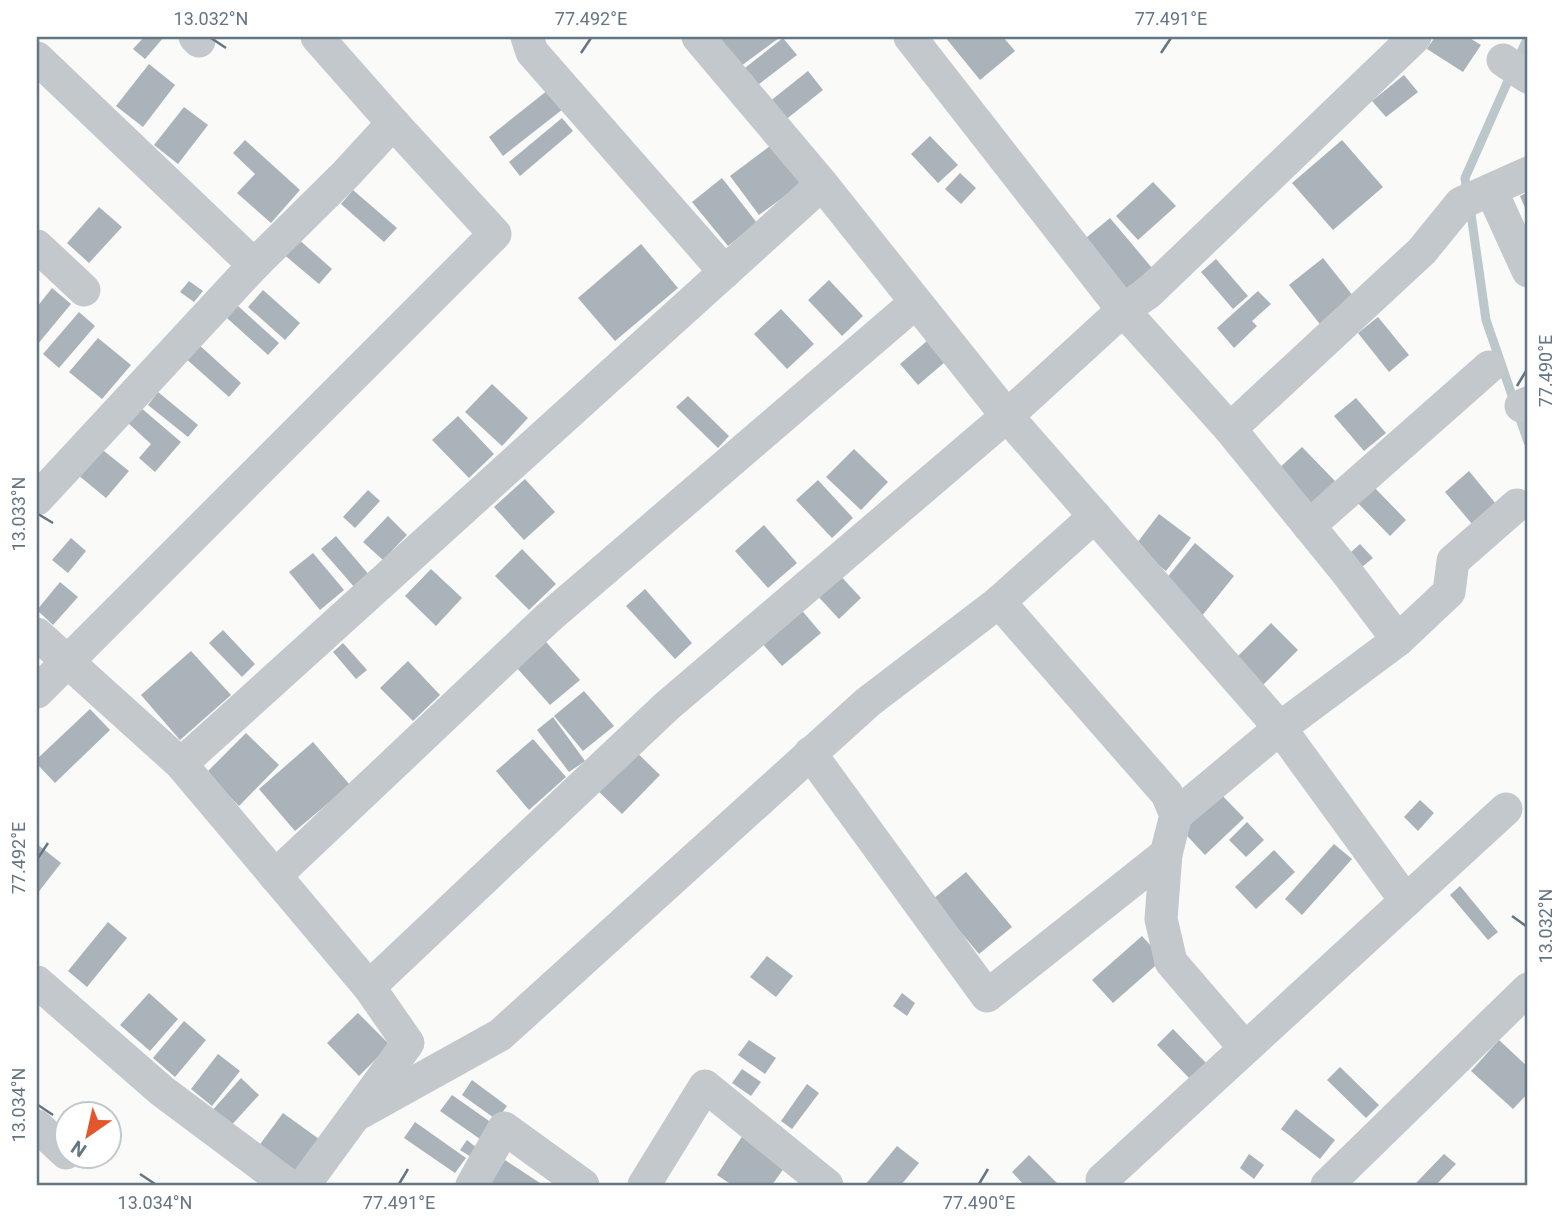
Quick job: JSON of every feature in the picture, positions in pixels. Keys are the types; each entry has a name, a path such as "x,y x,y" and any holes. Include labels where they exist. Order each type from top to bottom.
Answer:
{"street":[{"path":"37,692 495,234 317,37"},
{"path":"527,37 532,52 725,272"},
{"path":"698,37 822,184 1007,416 1280,728 1406,901"},
{"path":"910,37 1123,310 1230,429 1398,640"},
{"path":"369,987 667,706 1007,416 1123,310 1148,293 1415,37"},
{"path":"37,58 254,265"},
{"path":"37,499 254,265 393,123"},
{"path":"1230,429 1422,251 1461,203 1528,173"},
{"path":"181,764 822,184"},
{"path":"1491,190 1528,271"},
{"path":"37,246 84,290"},
{"path":"275,876 548,618 915,303"},
{"path":"1309,526 1489,367"},
{"path":"1245,1048 1171,962 1161,919 1166,854 1177,814 1280,728 1398,640 1449,592 1453,561 1517,505"},
{"path":"356,1115 500,1035 868,702 999,602 1095,516"},
{"path":"999,602 1167,794 1177,814"},
{"path":"37,634 181,764 369,987 408,1043 304,1185"},
{"path":"810,753 987,996 1166,854"},
{"path":"1102,1180 1506,809"},
{"path":"37,982 162,1091 288,1185"},
{"path":"1327,1185 1528,989"},
{"path":"644,1185 705,1086 827,1185"},
{"path":"37,1126 52,1140"},
{"path":"471,1185 504,1128 583,1185"}],"building":[{"path":"144,37 164,37 145,59 133,49"},
{"path":"718,37 778,37 779,38 733,72"},
{"path":"945,37 1003,37 1015,51 980,80"},
{"path":"1435,37 1468,37 1481,45 1463,72 1427,49"},
{"path":"783,38 797,55 754,88 741,71"},
{"path":"149,64 175,85 143,127 116,106"},
{"path":"808,71 823,90 779,125 764,106"},
{"path":"1404,75 1418,92 1386,117 1372,101"},
{"path":"548,90 563,109 503,156 489,137"},
{"path":"184,107 208,125 178,164 154,145"},
{"path":"562,118 573,131 520,176 509,162"},
{"path":"930,136 958,165 938,183 911,154"},
{"path":"245,140 300,190 271,223 237,193 255,174 233,153"},
{"path":"1342,140 1383,187 1333,230 1292,183"},
{"path":"774,143 803,183 759,215 730,176"},
{"path":"960,173 976,188 961,204 945,189"},
{"path":"722,178 757,223 728,246 692,202"},
{"path":"1153,182 1176,206 1138,240 1116,216"},
{"path":"353,190 397,228 384,242 341,204"},
{"path":"1528,192 1528,215 1520,196"},
{"path":"99,207 122,227 89,263 67,243"},
{"path":"1110,218 1152,268 1123,292 1081,242"},
{"path":"296,237 332,269 319,284 282,253"},
{"path":"641,244 678,288 615,341 578,298"},
{"path":"1323,258 1357,301 1323,328 1289,285"},
{"path":"1216,259 1248,296 1233,309 1201,272"},
{"path":"829,280 863,316 842,336 808,300"},
{"path":"189,281 203,291 194,302 180,292"},
{"path":"52,288 71,304 37,345 37,307"},
{"path":"263,290 300,323 285,340 248,307"},
{"path":"1258,291 1271,304 1252,321 1257,326 1234,348 1217,328"},
{"path":"238,306 279,343 268,355 227,318"},
{"path":"781,309 814,344 787,369 754,334"},
{"path":"79,312 95,326 59,368 43,354"},
{"path":"1378,317 1409,355 1389,372 1358,333"},
{"path":"98,338 131,365 102,399 69,372"},
{"path":"927,341 945,362 918,385 900,364"},
{"path":"197,343 241,383 229,397 184,357"},
{"path":"492,384 528,418 502,446 465,412"},
{"path":"158,392 198,425 188,437 148,405"},
{"path":"688,396 729,436 718,448 676,407"},
{"path":"1356,398 1386,433 1364,451 1334,416"},
{"path":"140,407 181,442 155,472 139,458 151,444 127,422"},
{"path":"458,416 494,454 469,478 432,440"},
{"path":"94,443 129,471 106,498 72,470"},
{"path":"1302,447 1335,481 1308,506 1275,472"},
{"path":"854,449 888,482 861,510 826,477"},
{"path":"1469,471 1496,504 1472,524 1445,492"},
{"path":"525,479 555,512 524,540 494,507"},
{"path":"818,480 853,518 832,538 796,500"},
{"path":"1370,483 1406,520 1390,536 1353,498"},
{"path":"368,490 380,501 355,528 343,517"},
{"path":"1159,514 1191,538 1166,571 1134,547"},
{"path":"388,516 407,535 383,560 363,542"},
{"path":"764,525 797,563 768,588 735,551"},
{"path":"336,536 370,576 356,589 321,549"},
{"path":"71,538 86,551 68,573 52,560"},
{"path":"1195,543 1234,576 1201,617 1161,585"},
{"path":"1360,544 1373,558 1362,567 1350,553"},
{"path":"522,549 556,584 529,610 495,576"},
{"path":"313,553 344,590 320,610 289,572"},
{"path":"431,569 462,598 436,626 405,596"},
{"path":"836,571 861,598 839,619 814,592"},
{"path":"60,582 78,597 53,625 37,610"},
{"path":"645,589 692,643 675,659 626,606"},
{"path":"793,600 821,633 782,666 754,634"},
{"path":"1271,623 1298,650 1262,686 1235,659"},
{"path":"223,630 255,664 242,677 209,643"},
{"path":"546,642 580,680 550,705 517,668"},
{"path":"343,643 367,670 356,679 333,652"},
{"path":"191,651 231,695 180,740 141,695"},
{"path":"408,661 440,695 413,721 380,688"},
{"path":"584,691 614,726 583,751 554,716"},
{"path":"90,709 110,730 55,783 37,764 37,759"},
{"path":"553,717 585,761 569,772 537,730"},
{"path":"246,733 279,765 239,806 206,773"},
{"path":"533,739 566,777 529,810 496,771"},
{"path":"313,742 350,785 295,831 259,789"},
{"path":"631,747 660,775 622,814 593,786"},
{"path":"1216,789 1244,818 1205,855 1177,825"},
{"path":"1420,800 1434,813 1418,831 1404,817"},
{"path":"1247,822 1264,840 1246,857 1229,840"},
{"path":"37,844 61,863 37,894"},
{"path":"1334,844 1352,859 1302,915 1285,899"},
{"path":"1274,850 1295,872 1256,909 1235,887"},
{"path":"966,872 1012,927 979,954 933,899"},
{"path":"1460,886 1498,932 1488,940 1450,895"},
{"path":"108,922 127,938 87,987 68,971"},
{"path":"1142,936 1163,959 1113,1003 1092,980"},
{"path":"767,956 793,976 776,997 750,977"},
{"path":"149,993 178,1019 150,1051 120,1025"},
{"path":"902,993 915,1003 907,1016 893,1006"},
{"path":"358,1013 390,1045 359,1076 327,1043"},
{"path":"184,1021 206,1040 175,1077 153,1058"},
{"path":"1173,1029 1208,1065 1192,1081 1157,1045"},
{"path":"749,1040 776,1058 765,1074 738,1055"},
{"path":"1499,1040 1528,1067 1528,1093 1513,1109 1471,1071"},
{"path":"218,1054 240,1071 212,1106 191,1089"},
{"path":"1340,1067 1379,1105 1366,1118 1327,1080"},
{"path":"742,1069 761,1082 751,1096 732,1083"},
{"path":"241,1078 259,1095 228,1129 210,1113"},
{"path":"472,1080 507,1106 497,1120 462,1095"},
{"path":"807,1084 819,1093 792,1129 781,1121"},
{"path":"452,1095 492,1123 480,1139 440,1111"},
{"path":"1296,1109 1335,1140 1320,1159 1281,1129"},
{"path":"283,1113 319,1139 294,1173 258,1147"},
{"path":"415,1122 466,1158 455,1173 404,1138"},
{"path":"745,1132 789,1161 772,1185 732,1185 717,1175"},
{"path":"467,1140 478,1149 471,1157 460,1150"},
{"path":"897,1146 919,1163 901,1185 865,1185"},
{"path":"1249,1154 1264,1165 1254,1179 1240,1168"},
{"path":"1444,1154 1456,1164 1436,1185 1416,1183"},
{"path":"1029,1155 1059,1185 1024,1185 1012,1172"},
{"path":"505,1160 543,1185 488,1185"}],"waterway":[{"path":"1517,61 1528,37"},
{"path":"1467,193 1465,178 1511,74"},
{"path":"1470,207 1486,320 1528,442"}]}
